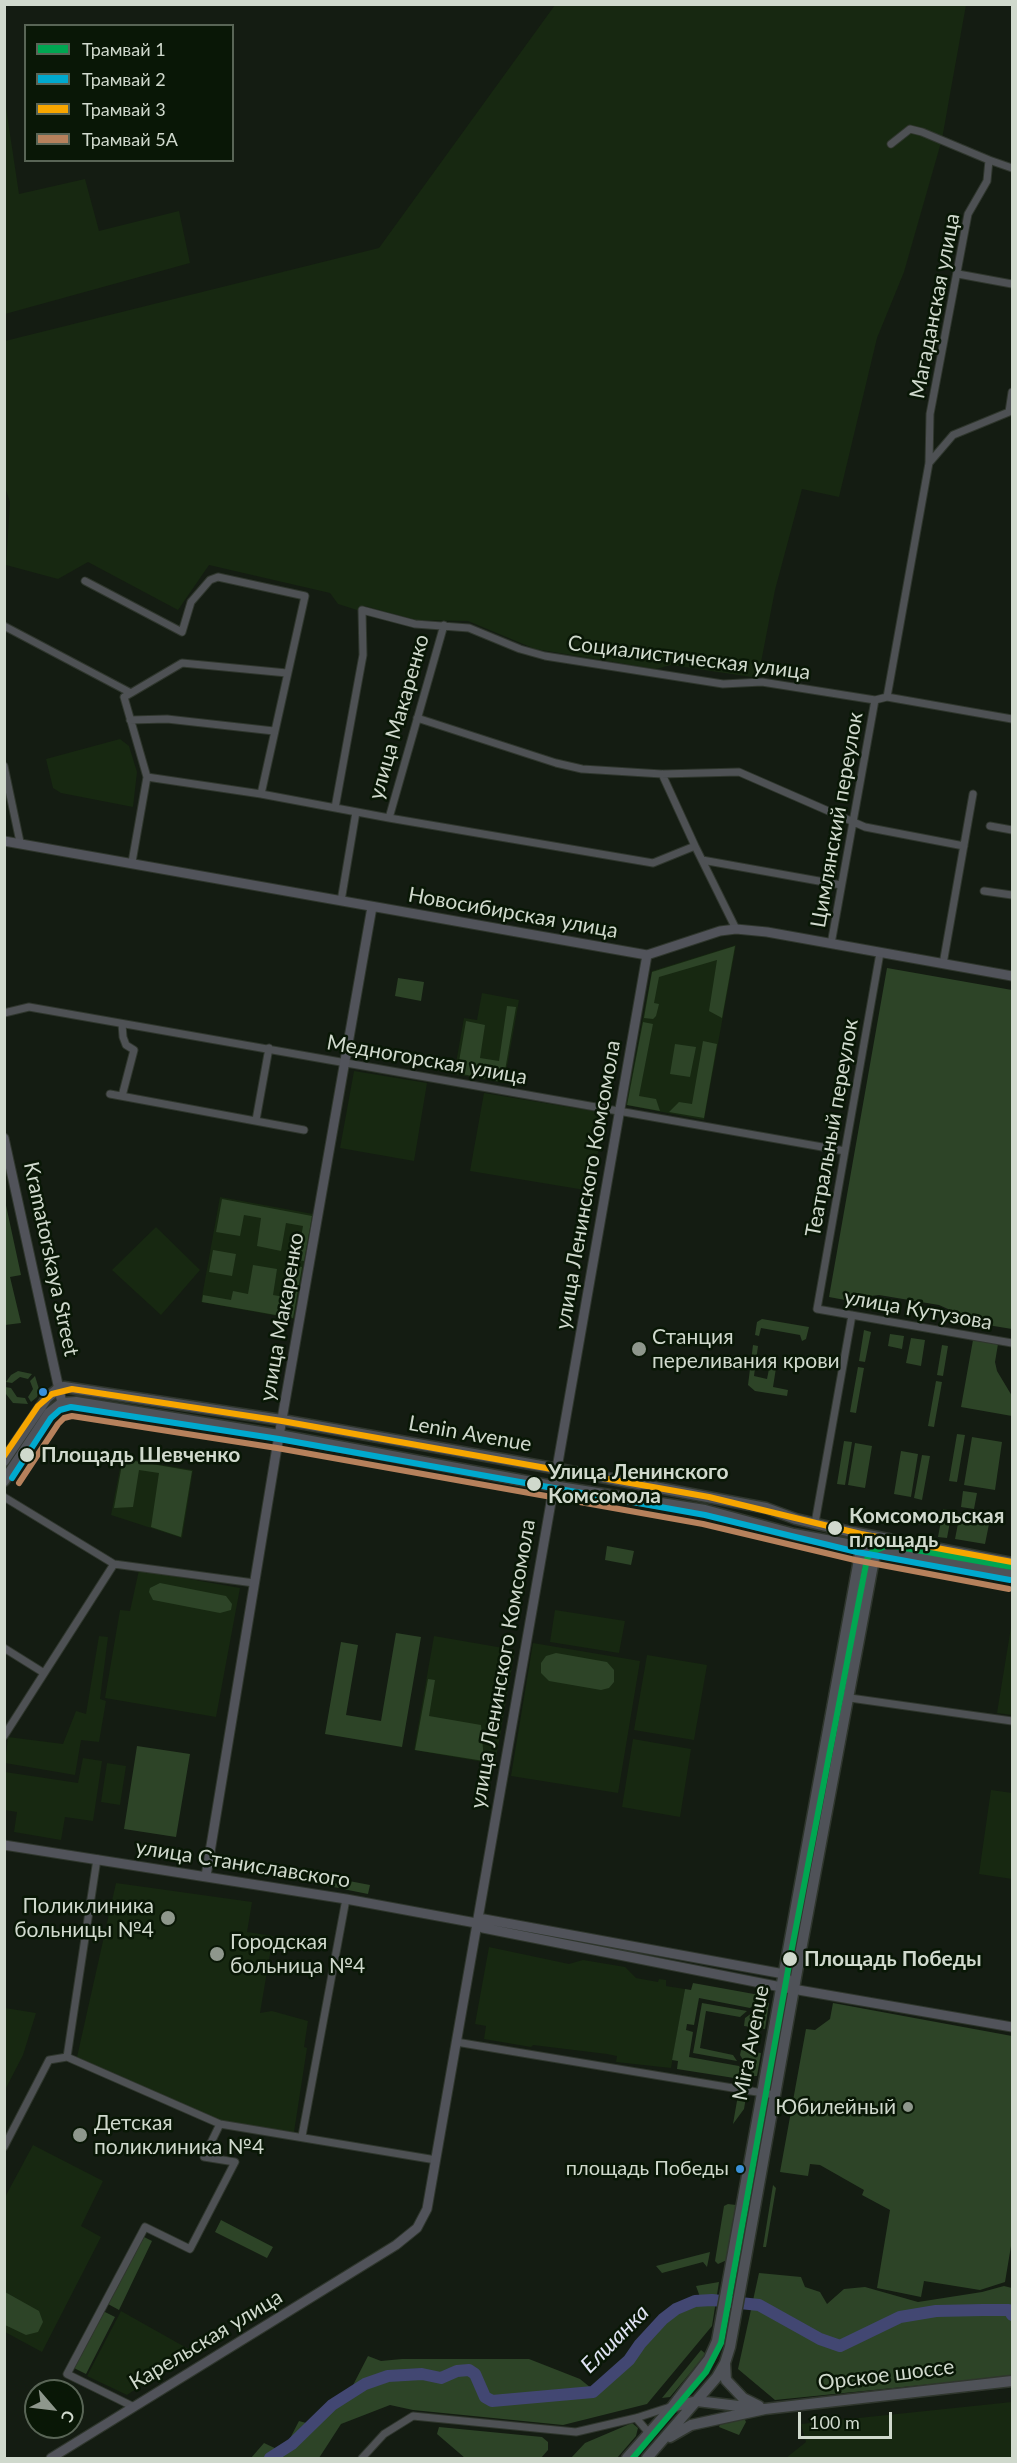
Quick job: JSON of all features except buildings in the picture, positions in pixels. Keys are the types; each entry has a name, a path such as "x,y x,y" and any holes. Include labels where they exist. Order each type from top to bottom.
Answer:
{"main road":[{"name":"Lenin Avenue","path":"58,1388 64,1387 215,1410 556,1469 766,1508 796,1519 863,1534 1012,1563"},
{"name":"Kramatorskaya Street","path":"4,1481 47,1398 58,1388"},
{"name":"Lenin Avenue","path":"62,1403 76,1402 213,1424 553,1486 705,1510 794,1534 1012,1575"},
{"name":"Kramatorskaya Street","path":"4,1461 33,1428 62,1403"},
{"name":"Mira Avenue","path":"627,2458 710,2359 722,2322 761,2093 836,1696 863,1534"},
{"name":"Mira Avenue","path":"647,2458 697,2401 725,2363 736,2324 794,1989 879,1537"},
{"path":"725,2363 726,2380 743,2398 765,2409"},
{"name":"Орское шоссе","path":"765,2409 1012,2380"},
{"path":"672,2407 697,2401 765,2409"},
{"path":"649,2433 662,2441 691,2425 765,2409"}],"street":[{"path":"891,144 910,129 1012,168"},
{"name":"Магаданская улица","path":"929,464 930,414 968,214 987,182 989,160"},
{"path":"958,274 1012,284"},
{"path":"929,464 952,435 1009,412 1012,392"},
{"name":"Цимлянский переулок","path":"831,944 875,700 887,697 929,464"},
{"path":"85,581 182,632 191,602 210,580 218,577 305,596 261,794"},
{"name":"Социалистическая улица","path":"334,808 363,654 362,610 415,624 469,628 520,649 545,656 723,684 762,682 875,700"},
{"name":"улица Макаренко","path":"389,818 444,625"},
{"path":"4,626 131,693"},
{"path":"132,862 147,777 124,697 182,663 287,673"},
{"path":"887,697 1012,719"},
{"path":"417,718 556,764 600,771 662,774 739,772 865,827 963,846"},
{"path":"130,720 167,719 274,731"},
{"path":"4,766 20,842"},
{"path":"662,774 736,929"},
{"path":"147,777 261,794 653,862 695,846"},
{"path":"943,964 973,794"},
{"path":"341,901 356,812"},
{"path":"990,826 1012,830"},
{"name":"Новосибирская улица","path":"4,841 20,842 647,955 720,931 736,929 767,932 1012,976"},
{"path":"702,860 842,885"},
{"path":"984,891 1012,895"},
{"name":"улица Макаренко","path":"206,1876 279,1435 372,907"},
{"name":"Театральный переулок","path":"817,1309 880,953"},
{"name":"улица Ленинского Комсомола","path":"382,2254 417,2228 427,2209 647,955"},
{"name":"Медногорская улица","path":"4,1014 29,1006 845,1152"},
{"path":"122,1024 126,1045 134,1050 122,1096"},
{"path":"256,1120 269,1048"},
{"path":"110,1094 304,1130"},
{"name":"Kramatorskaya Street","path":"4,1138 9,1179 62,1403"},
{"name":"улица Кутузова","path":"817,1309 1012,1343"},
{"path":"815,1523 852,1315"},
{"path":"156,1415 158,1401"},
{"path":"213,1424 215,1410"},
{"path":"419,1461 421,1445"},
{"path":"621,1497 623,1482"},
{"path":"634,1499 637,1484"},
{"path":"677,1506 680,1492"},
{"path":"4,1497 114,1564 254,1583"},
{"path":"705,1510 708,1498"},
{"path":"762,1524 766,1508"},
{"path":"794,1534 796,1519"},
{"path":"983,1569 986,1557"},
{"path":"4,1736 8,1722 44,1673 114,1564"},
{"path":"4,1648 44,1673"},
{"path":"843,1651 857,1654"},
{"path":"836,1696 1012,1721"},
{"path":"832,1716 846,1718"},
{"path":"814,1811 828,1814"},
{"name":"улица Станиславского","path":"4,1845 346,1899 476,1923 483,1929 782,1987 1012,2027"},
{"path":"67,2056 97,1859"},
{"path":"803,1874 816,1876"},
{"path":"799,1896 812,1898"},
{"path":"302,2136 346,1899"},
{"name":"улица Станиславского","path":"476,1923 484,1919 784,1974"},
{"path":"784,1974 794,1989"},
{"path":"456,2042 775,2095"},
{"path":"4,2147 49,2060 67,2056 220,2124 436,2160"},
{"path":"132,2406 67,2374 145,2227 190,2249 235,2162 204,2157 220,2124"},
{"name":"Карельская улица","path":"51,2458 382,2254"},
{"path":"362,2458 384,2434 413,2416 576,2432 672,2407"},
{"path":"636,2418 649,2433"}],"shaded area":[{"path":"555,5 966,5 942,139 904,272 877,338 839,497 802,489 775,590 758,678 671,665 656,669 535,649 468,621 416,620 365,606 357,610 338,604 330,593 209,565 178,610 88,562 58,579 6,565 10,502 5,487 5,341 379,248"},
{"path":"5,101 19,194 85,179 99,231 179,211 190,263 5,314"},
{"path":"120,739 129,746 137,772 133,807 61,793 53,788 46,759"},
{"path":"736,945 704,1120 626,1105 652,971"},
{"path":"735,946 722,1018 709,1011 717,960 659,977 654,1003 659,1004 656,1016 653,1019 644,1018 652,972"},
{"path":"887,968 1012,990 1012,1329 951,1319 948,1309 939,1305 879,1295 871,1296 867,1304 829,1297"},
{"path":"398,978 424,982 421,1001 395,996"},
{"path":"482,993 519,1000 504,1083 454,1074 464,1018 477,1020"},
{"path":"507,1006 516,1007 503,1082 457,1073 466,1021 485,1025 480,1058 499,1061"},
{"path":"643,1022 653,1024 639,1096 656,1099 660,1111 627,1105"},
{"path":"703,1041 717,1044 704,1118 669,1112 679,1102 692,1104"},
{"path":"675,1044 696,1047 690,1077 670,1074"},
{"path":"354,1071 427,1083 414,1161 340,1148"},
{"path":"484,1093 605,1113 591,1191 470,1171"},
{"path":"4,1196 21,1275 10,1277 21,1323 5,1325"},
{"path":"220,1197 313,1214 294,1319 201,1302"},
{"path":"222,1199 312,1216 304,1261 297,1260 303,1226 286,1223 281,1251 257,1246 261,1218 244,1215 240,1236 216,1232"},
{"path":"156,1227 200,1270 161,1315 112,1270"},
{"path":"213,1250 236,1254 232,1276 209,1272"},
{"path":"253,1265 277,1269 273,1295 290,1298 297,1266 302,1267 293,1318 202,1302 203,1295 231,1300 233,1291 248,1294"},
{"path":"762,1319 809,1327 806,1339 802,1341 800,1335 761,1328 759,1336 755,1335 757,1322"},
{"path":"864,1330 871,1332 865,1362 859,1361"},
{"path":"890,1334 904,1336 902,1349 888,1346"},
{"path":"911,1338 925,1340 921,1366 906,1363"},
{"path":"973,1340 998,1344 995,1362 997,1371 1012,1396 1012,1416 961,1407"},
{"path":"753,1345 758,1346 754,1376 767,1379 769,1369 776,1368 773,1387 788,1390 787,1396 755,1391 748,1385"},
{"path":"942,1345 948,1346 943,1376 937,1375"},
{"path":"858,1367 864,1368 856,1413 850,1412"},
{"path":"18,1371 32,1374 28,1379 20,1377 12,1383 6,1382 11,1375"},
{"path":"35,1376 39,1389 37,1397 31,1402 28,1397 33,1389 30,1381"},
{"path":"936,1381 942,1382 934,1427 928,1426"},
{"path":"5,1387 11,1388 17,1397 25,1398 28,1404 13,1403 6,1394"},
{"path":"957,1434 965,1435 957,1482 949,1481"},
{"path":"972,1437 1002,1442 995,1490 964,1485"},
{"path":"844,1441 852,1442 845,1485 837,1484"},
{"path":"855,1443 872,1446 865,1488 848,1485"},
{"path":"901,1451 918,1454 911,1497 894,1494"},
{"path":"922,1455 930,1456 922,1500 914,1498"},
{"path":"122,1458 193,1470 182,1538 111,1515"},
{"path":"123,1459 192,1471 181,1537 151,1527 159,1473 139,1470 133,1507 114,1508"},
{"path":"963,1491 977,1493 974,1509 961,1507"},
{"path":"943,1509 952,1511 947,1538 938,1537"},
{"path":"960,1513 990,1519 985,1544 955,1539"},
{"path":"607,1546 634,1551 631,1565 605,1560"},
{"path":"139,1570 240,1588 216,1717 105,1698 120,1610 130,1611"},
{"path":"160,1583 226,1596 232,1604 231,1610 220,1613 153,1600 149,1592 150,1588"},
{"path":"555,1610 625,1621 619,1653 550,1642"},
{"path":"1012,1621 1012,1715 997,1713"},
{"path":"396,1633 421,1637 402,1747 325,1734 341,1642 358,1645 346,1715 381,1721"},
{"path":"99,1636 108,1637 100,1699 106,1701 99,1742 81,1740 75,1775 5,1763 8,1737 63,1744 76,1711 86,1714"},
{"path":"434,1636 515,1650 495,1764 414,1750"},
{"path":"533,1643 640,1661 618,1793 511,1776"},
{"path":"556,1653 607,1662 614,1670 614,1682 609,1688 601,1690 549,1681 541,1673 541,1663 546,1656"},
{"path":"647,1655 707,1665 694,1740 634,1730"},
{"path":"428,1679 435,1680 429,1716 481,1725 484,1761 415,1750"},
{"path":"633,1739 691,1749 680,1817 622,1807"},
{"path":"137,1746 190,1754 176,1837 124,1829"},
{"path":"83,1758 102,1761 93,1821 65,1817 61,1840 14,1832 17,1812 5,1810 5,1772 78,1783"},
{"path":"107,1763 126,1766 120,1805 101,1802"},
{"path":"991,1790 1012,1793 1012,1879 979,1874"},
{"path":"317,1876 336,1879 335,1883 339,1884 339,1888 316,1884"},
{"path":"349,1881 370,1885 368,1894 343,1889 344,1885 348,1886"},
{"path":"116,1883 252,1902 247,1932 273,1936 260,2013 272,2011 308,2021 304,2047 307,2048 294,2132 221,2121 77,2057"},
{"path":"489,1947 569,1964 583,1960 625,1967 636,1978 658,1982 659,1979 666,1980 666,1986 685,1989 671,2068 616,2062 617,2056 607,2054 533,2045 531,2047 484,2039 486,2026 475,2024"},
{"path":"693,1983 765,1996 750,2008 699,1998 694,2025 687,2024 686,2030 693,2032 689,2057 739,2066 747,2080 677,2069 678,2061 672,2060 685,1989 691,1990"},
{"path":"702,2003 747,2011 740,2017 706,2011 700,2048 733,2055 737,2061 693,2053"},
{"path":"769,2003 765,2029 744,2026 745,2018"},
{"name":"Юбилейный","path":"833,2003 1012,2036 1012,2240 1005,2282 980,2290 924,2281 921,2297 877,2288 890,2210 862,2195 864,2190 820,2165 810,2164 808,2176 780,2172 806,2029 815,2030 830,2019"},
{"path":"5,2008 36,2013 23,2055 5,2090"},
{"path":"741,2050 761,2053 757,2076 753,2076 740,2055"},
{"path":"738,2095 746,2097 744,2109 733,2124"},
{"path":"33,2145 103,2181 81,2226 101,2237 42,2352 5,2332 4,2199"},
{"path":"773,2185 776,2188 766,2247 763,2247"},
{"path":"736,2205 727,2260 718,2264 715,2261 724,2206"},
{"path":"221,2220 273,2247 267,2258 215,2232"},
{"path":"144,2237 152,2241 119,2310 108,2304"},
{"path":"710,2252 707,2267 703,2262 662,2273 656,2266"},
{"path":"759,2273 801,2277 805,2287 820,2292 827,2304 844,2289 865,2287 918,2302 982,2292 1004,2286 1012,2288 1012,2376 775,2400 738,2369"},
{"path":"719,2282 712,2326 647,2404 563,2425 413,2410 390,2405 341,2424 319,2458 251,2458 264,2443 283,2452 299,2421 317,2426 350,2391 368,2356 381,2361 529,2359 580,2379 596,2392 622,2371 669,2318 700,2297 696,2286"},
{"path":"5,2292 39,2311 43,2322 38,2332 26,2335 5,2325"},
{"path":"103,2311 115,2317 86,2374 74,2368"},
{"path":"121,2311 192,2351 127,2395 87,2376"},
{"path":"701,2350 706,2354 670,2397 662,2398"},
{"path":"1012,2402 1012,2458 786,2458 806,2442 801,2424"},
{"path":"744,2418 746,2422 739,2435 719,2427 720,2424"},
{"path":"632,2423 638,2428 636,2436 617,2458 571,2458 585,2443"},
{"path":"439,2427 542,2437 548,2442 548,2450 541,2458 465,2458 437,2434"}],"waterway":[{"name":"Елшанка","path":"270,2458 292,2444 332,2405 365,2384 388,2376 422,2374 441,2378 457,2371 469,2370 475,2374 485,2397 492,2401 593,2392 629,2360 663,2319 676,2309 695,2301 712,2300 759,2305 820,2339 840,2346 900,2317 936,2311 983,2310 1009,2310 1012,2315"}],"tram line":[{"name":"3","path":"4,1456 38,1406 52,1394 72,1389 282,1421 709,1497 861,1534 1012,1562"},
{"name":"2","path":"12,1478 51,1418 60,1410 71,1407 279,1439 705,1515 857,1552 1010,1580"},
{"name":"5А","path":"19,1483 58,1424 64,1418 72,1416 277,1448 703,1524 855,1560 1009,1589"},
{"path":"853,1539 864,1552 867,1566"},
{"name":"1","path":"633,2458 706,2372 721,2343 792,1948 867,1559 872,1552 888,1545 1012,1567"}],"place":[{"name":"Станция переливания крови","path":"639,1349"},
{"name":"Площадь Шевченко","path":"27,1455"},
{"name":"Улица Ленинского Комсомола","path":"534,1484"},
{"name":"Комсомольская площадь","path":"835,1528"},
{"name":"Поликлиника больницы №4","path":"168,1918"},
{"name":"Городская больница №4","path":"217,1954"},
{"name":"Площадь Победы","path":"790,1959"},
{"name":"Юбилейный","path":"908,2107"},
{"name":"Детская поликлиника №4","path":"80,2135"},
{"name":"площадь Победы","path":"740,2169"}]}
